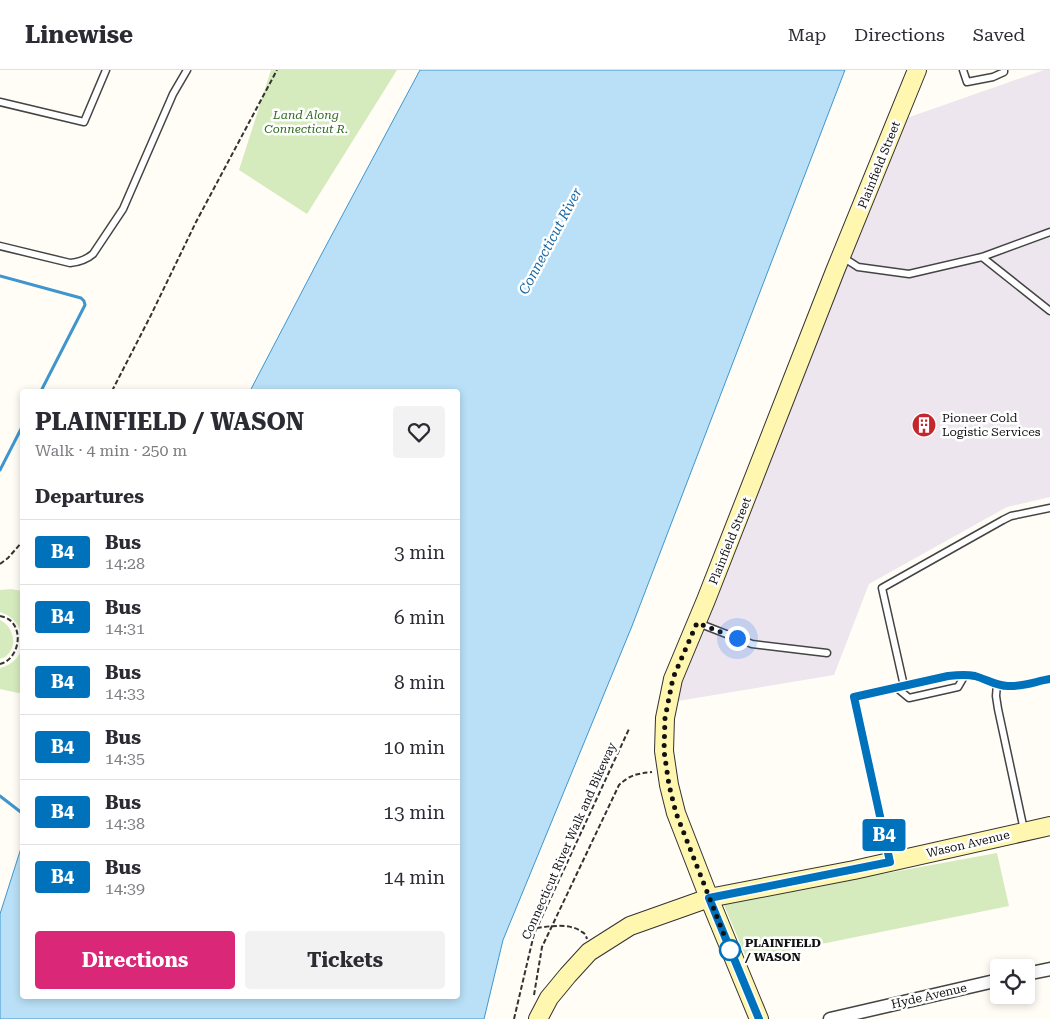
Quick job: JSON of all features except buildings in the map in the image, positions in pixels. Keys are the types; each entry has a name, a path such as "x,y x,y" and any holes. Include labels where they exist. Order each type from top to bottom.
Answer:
{"street":[{"name":"Plainfield Street","path":"759,1019 676,813 664,751 667,704 673,678 697,623 841,256 917,70"},
{"name":"Wason Avenue","path":"540,1014 549,998 588,952 630,926 709,898 890,862 1050,826"},
{"path":"1035,972 1050,969"},
{"name":"Hyde Avenue","path":"830,1019 990,982"}],"lane":[{"path":"0,102 84,122 106,70"},
{"path":"0,246 70,263 86,259 93,254 123,209 173,94 187,70"},
{"path":"963,70 967,82 993,77 1004,72 1004,70"},
{"path":"841,256 858,267 909,274 982,256 1050,232"},
{"path":"982,256 1050,311"},
{"path":"965,675 958,687 908,698 901,687 882,588 1011,516 1050,508"},
{"path":"697,623 752,644 827,653"},
{"path":"890,862 854,697 948,676 972,675 1008,686 1050,678"},
{"path":"997,684 998,709 1025,832"}],"path":[{"path":"113,389 151,316 196,222 277,70"},
{"path":"0,564 20,544"},
{"path":"0,616 6,618 14,625 18,638 14,653 7,661 0,664"},
{"name":"Connecticut River Walk and Bikeway","path":"514,1019 532,941 537,928 629,730"},
{"path":"540,1014 534,995 542,947 618,785 627,777 667,771"},
{"path":"537,928 570,926 582,932 594,949"}],"shaded area":[{"name":"Pioneer Cold Logistic Services","path":"1044,70 1050,70 1050,497 1007,507 869,584 834,675 678,701 682,674 904,119"}],"green space":[{"name":"Land Along Connecticut R.","path":"271,70 397,70 307,214 239,170"},
{"path":"0,590 20,591 20,630 10,617 0,612"},
{"path":"0,620 11,631 13,646 6,656 0,659"},
{"path":"20,652 20,692 0,689 0,668 10,664 17,658"},
{"path":"997,853 1009,906 747,959 723,903"}],"water":[{"name":"Connecticut River","path":"420,70 845,70 632,626 503,940 484,1019 0,1019 0,914 20,851 20,999 460,999 460,389 251,389"}],"waterway":[{"path":"0,276 81,298 84,301 85,305 42,389"},
{"path":"0,470 20,431"},
{"path":"0,796 20,811"}],"bus line":[{"name":"B4","path":"759,1019 709,898 890,862 854,697 948,676 972,675 1008,686 1050,679"}],"place":[{"name":"Pioneer Cold Logistic Services","path":"924,425"},
{"name":"PLAINFIELD / WASON","path":"730,950"}],"route":[{"path":"730,950 676,813 669,785 664,751 665,718 673,678 697,623 737,638"}]}
